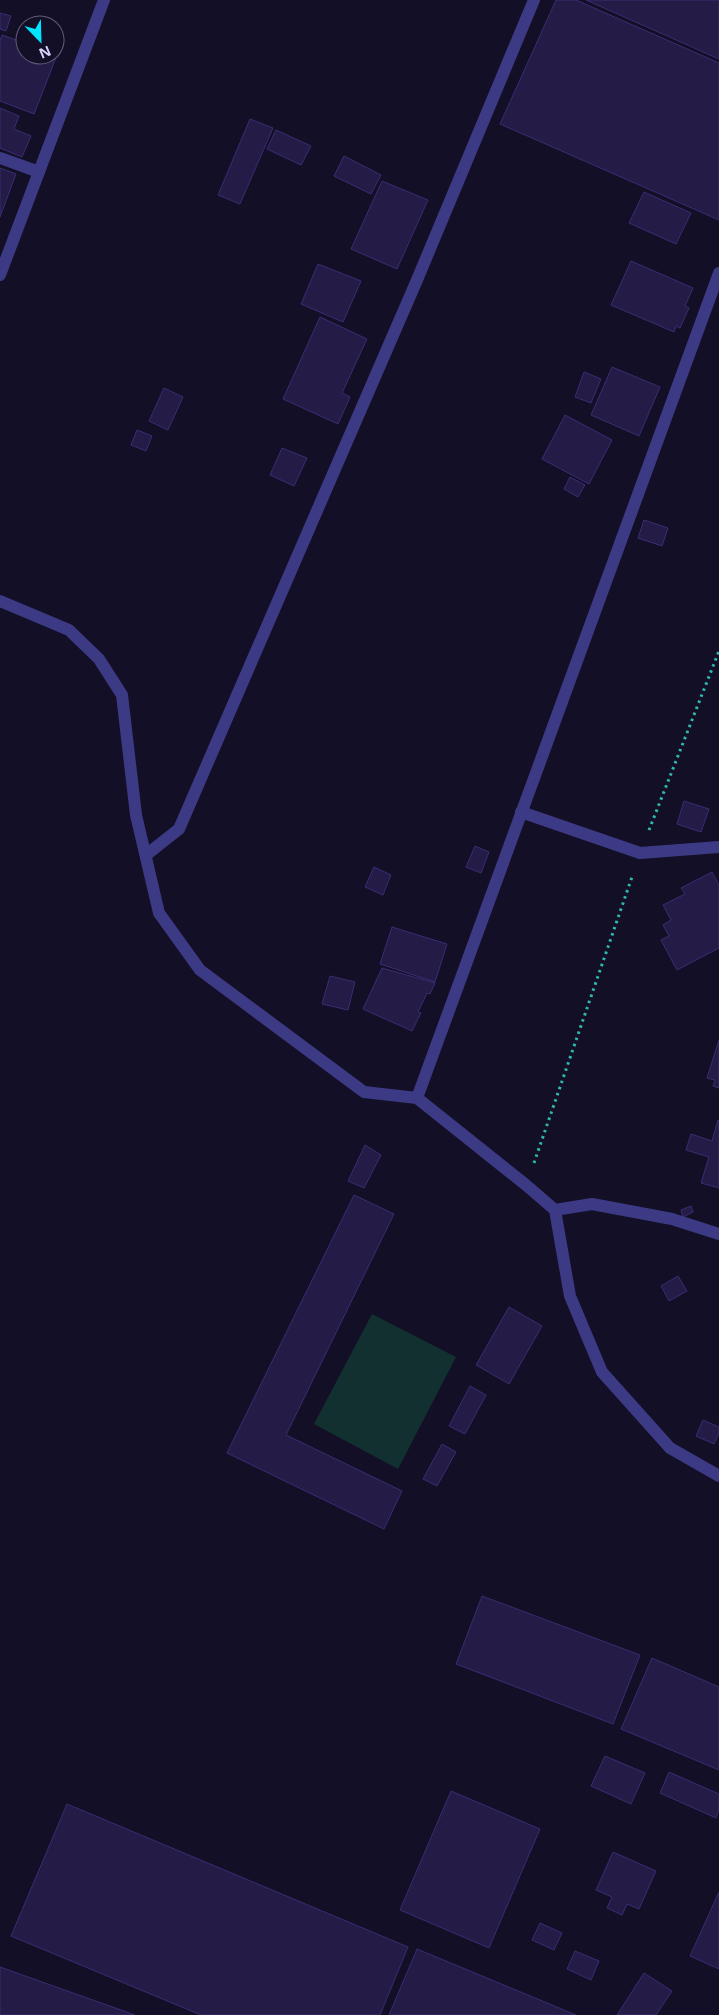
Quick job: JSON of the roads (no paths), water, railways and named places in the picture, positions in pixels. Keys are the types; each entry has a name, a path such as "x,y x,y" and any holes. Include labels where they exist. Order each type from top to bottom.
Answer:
{"street":[{"path":"0,275 104,0"},
{"path":"146,855 179,830 417,280 534,0"},
{"path":"0,158 39,172"},
{"path":"417,1098 719,273"},
{"path":"0,601 69,630 100,659 122,695 136,815 159,913 200,970 364,1092 417,1098 526,1185 554,1210 570,1296 602,1372 670,1448 719,1476"},
{"path":"521,812 640,854 719,847"},
{"path":"554,1210 592,1204 672,1219 719,1234"}]}
